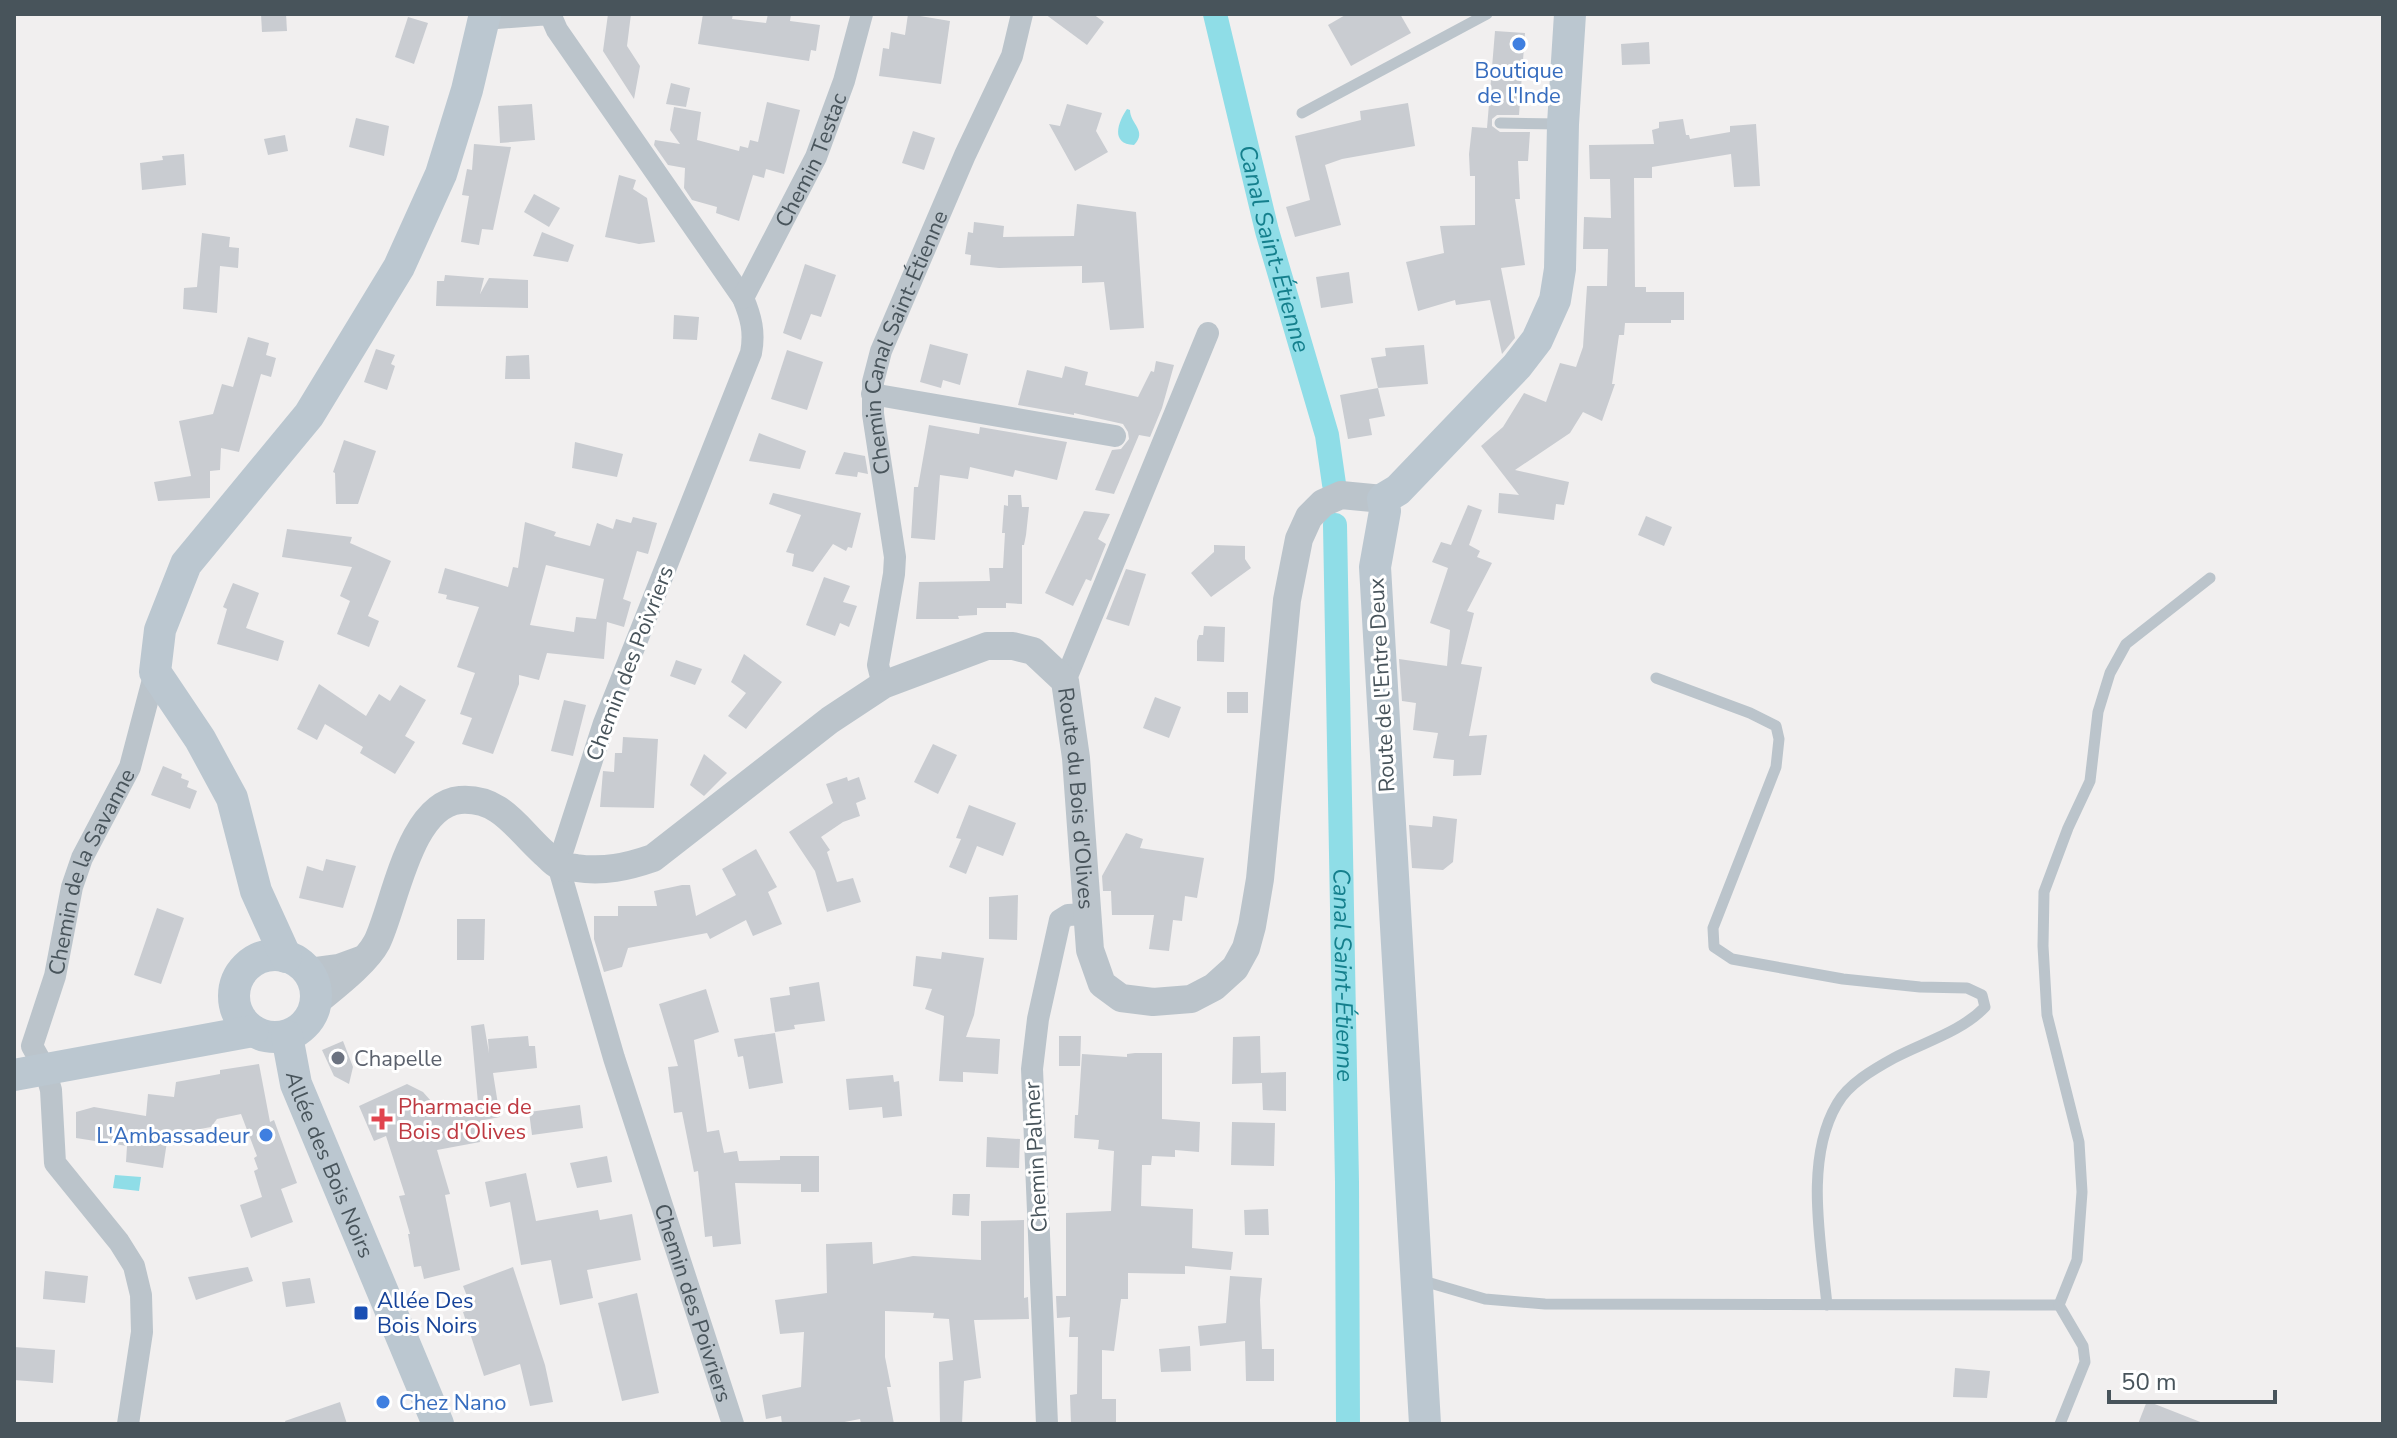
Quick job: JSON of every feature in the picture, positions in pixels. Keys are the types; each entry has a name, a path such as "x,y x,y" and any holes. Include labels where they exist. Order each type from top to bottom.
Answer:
{"main road":[{"path":"1383,499 1398,490 1517,366 1548,319 1560,269 1563,124 1570,14"},
{"path":"256,891 248,966 236,985 234,996 239,1016 253,1031 264,1036 287,1036 306,1023 304,977 256,891 232,798 200,739 155,672 160,630 186,564 309,415 399,267 441,174 467,90 484,17"},
{"name":"Route de l'Entre Deux","path":"1383,499 1385,511 1375,567 1425,1424"},
{"path":"248,966 266,957 304,977"},
{"path":"176,1046 234,996"},
{"path":"14,1075 253,1031"},
{"name":"Allée des Bois Noirs","path":"287,1036 296,1084 438,1424"}],"street":[{"name":"Chemin des Poivriers","path":"484,17 550,14 557,30 743,298 752,324 754,338 751,353 604,723 558,865 610,1045 733,1424"},
{"name":"Chemin Testac","path":"743,298 816,157 844,81 862,14"},
{"name":"Chemin Canal Saint-Étienne","path":"883,685 878,665 895,557 872,394 881,351 965,155 1012,56 1022,14"},
{"path":"1065,681 1208,333"},
{"path":"872,394 1115,436"},
{"name":"Route du Bois d'Olives","path":"558,865 597,871 626,867 653,858 830,720 883,685 987,646 1013,646 1033,651 1065,681 1076,758 1090,950 1102,984 1121,998 1153,1002 1191,999 1214,987 1235,968 1246,948 1260,879 1287,600 1299,539 1309,517 1323,503 1341,495 1383,499"},
{"name":"Chemin de la Savanne","path":"128,1424 142,1332 141,1295 134,1266 119,1242 55,1163 51,1090 45,1069 32,1046 55,976 72,887 82,858 130,767 155,672"},
{"path":"304,977 362,959 376,944 421,829 437,811 457,800 485,801 514,821 558,865"},
{"name":"Chemin Palmer","path":"1047,1424 1032,1069 1038,1019 1060,920 1068,915 1086,914"}],"lane":[{"path":"1302,113 1487,14"},
{"path":"1500,123 1563,124"},
{"path":"2059,1305 2077,1260 2082,1192 2079,1142 2047,1015 2044,892 2090,781 2098,712 2110,673 2126,644 2210,578"},
{"path":"1656,678 1750,713 1776,726 1779,739 1776,767 1713,928 1714,947 1732,959 1843,979 1920,987 1967,988 1982,995 1985,1007 1971,1022 1869,1072 1838,1101 1822,1135 1817,1211 1827,1305"},
{"path":"1416,1279 1485,1299 1545,1304 2059,1305"},
{"path":"2059,1305 2083,1346 2085,1362 2060,1424"}],"water":[{"path":"1127,109 1139,131 1134,145 1122,141 1118,132"},
{"path":"115,1175 141,1177 139,1191 113,1188"}],"building":[{"path":"261,14 286,14 287,31 262,32"},
{"path":"608,14 631,14 627,46 640,66 634,99 603,51"},
{"path":"703,14 733,14 732,19 766,23 768,14 791,14 790,21 820,25 816,51 811,50 809,61 698,44"},
{"path":"908,14 950,21 941,84 879,76 883,48 889,49 891,32 905,35"},
{"path":"1045,14 1093,14 1104,22 1087,45"},
{"path":"1347,14 1400,14 1411,33 1351,66 1328,25"},
{"path":"408,17 428,23 414,64 395,57"},
{"path":"1495,31 1525,33 1519,115 1497,115 1492,119 1492,126 1500,132 1530,132 1528,161 1518,161 1520,199 1515,199 1525,265 1501,268 1515,338 1502,354 1490,300 1456,305 1455,300 1418,311 1406,262 1444,253 1440,226 1475,225 1475,176 1470,176 1469,154 1472,127 1487,128"},
{"path":"1649,42 1650,64 1622,65 1621,44"},
{"path":"671,83 690,88 686,107 666,104"},
{"path":"767,102 800,110 784,174 766,169 764,178 753,175 739,221 716,213 717,207 692,200 684,188 685,168 668,165 654,145 655,140 680,144 670,130 674,107 701,112 697,140 739,151 740,146 748,148 750,140 758,142"},
{"path":"1408,103 1415,146 1325,165 1341,225 1295,237 1286,207 1310,200 1295,136 1361,120 1360,111"},
{"path":"532,104 535,140 500,143 498,106"},
{"path":"1067,104 1102,113 1096,131 1108,152 1075,171 1049,124 1060,126"},
{"path":"356,118 389,126 384,156 349,147"},
{"path":"1683,119 1686,135 1690,139 1730,132 1730,126 1756,124 1760,186 1734,187 1731,154 1652,167 1652,178 1634,178 1635,287 1646,287 1646,292 1684,292 1684,320 1625,323 1624,335 1619,335 1612,384 1615,384 1602,421 1583,412 1570,433 1515,470 1569,482 1564,505 1556,504 1554,520 1498,513 1499,493 1519,495 1481,446 1503,427 1524,393 1546,402 1560,363 1576,367 1583,347 1587,286 1607,286 1608,249 1583,249 1584,217 1611,218 1610,179 1590,179 1589,145 1654,144 1652,130 1659,128 1659,122"},
{"path":"913,131 935,138 924,170 902,163"},
{"path":"285,135 288,151 268,155 264,139"},
{"path":"474,144 511,147 493,230 482,229 479,245 461,242 469,196 462,195 467,169 472,170"},
{"path":"184,154 186,185 142,190 140,163 163,160 162,156"},
{"path":"619,175 636,180 633,189 647,198 655,242 639,244 605,237"},
{"path":"534,194 560,208 549,227 524,212"},
{"path":"1077,204 1136,212 1144,328 1110,330 1104,282 1082,283 1082,266 999,268 970,265 971,255 965,254 968,232 973,233 974,222 1004,226 1003,237 1074,236"},
{"path":"542,232 574,245 568,262 533,256"},
{"path":"202,233 230,237 229,247 239,248 238,268 220,266 217,313 183,309 184,288 197,287"},
{"path":"805,264 836,275 821,317 811,314 801,340 783,333"},
{"path":"1349,272 1353,303 1321,308 1316,277"},
{"path":"445,275 484,278 480,294 489,278 528,280 528,308 436,306 437,281 444,281"},
{"path":"674,315 699,317 697,340 673,339"},
{"path":"248,337 269,343 266,355 276,358 271,377 261,374 239,452 221,448 220,470 210,471 210,498 158,501 154,482 191,476 179,421 213,414 222,384 233,387"},
{"path":"930,344 968,354 960,385 943,380 941,388 920,382"},
{"path":"1424,345 1428,384 1378,388 1371,358 1386,356 1385,348"},
{"path":"376,349 395,355 391,364 395,366 387,390 364,382"},
{"path":"787,350 823,362 807,410 771,399"},
{"path":"529,355 530,379 505,379 506,356"},
{"path":"1156,361 1174,365 1162,408 1150,437 1139,435 1114,494 1095,490 1112,450 1121,449 1129,439 1123,424 1018,405 1027,370 1062,378 1065,366 1088,372 1085,385 1138,397 1151,371 1154,372"},
{"path":"1378,388 1385,416 1369,419 1372,435 1348,439 1340,395"},
{"path":"929,425 979,434 980,427 1067,442 1057,480 1015,470 1013,477 970,467 968,479 940,475 935,540 911,538 914,487 918,487"},
{"path":"759,433 806,451 800,469 749,461"},
{"path":"344,440 376,451 358,504 336,504 333,472"},
{"path":"575,442 623,454 617,477 572,468"},
{"path":"844,452 865,456 868,474 858,472 857,477 835,474"},
{"path":"773,493 861,513 852,548 848,547 846,551 833,544 813,572 792,566 794,554 786,552 801,515 769,504"},
{"path":"1008,495 1021,495 1022,507 1029,507 1022,545 1022,604 1006,603 1006,608 977,608 977,615 958,616 959,619 916,619 919,582 990,581 989,568 1003,568 1005,533 1002,533"},
{"path":"1468,505 1482,510 1469,545 1480,551 1477,557 1492,563 1467,611 1474,613 1461,664 1482,667 1469,736 1487,735 1481,775 1453,776 1454,760 1433,758 1438,733 1413,730 1416,703 1402,701 1399,659 1447,666 1450,630 1430,623 1448,568 1432,562 1441,542 1451,545"},
{"path":"1084,511 1110,514 1098,539 1106,544 1091,581 1086,579 1073,606 1045,593"},
{"path":"1646,516 1672,527 1664,546 1638,535"},
{"path":"633,517 657,523 648,554 637,551 623,599 631,602 624,627 607,622 604,659 547,653 539,680 519,675 519,684 493,754 462,744 472,718 460,714 475,673 457,667 479,607 446,599 447,595 438,593 445,568 508,587 513,567 518,568 525,522 556,532 554,536 590,546 597,523 613,529 616,519 631,523","holes":["546,565 604,579 596,619 576,617 574,632 530,625"]},
{"path":"287,529 352,537 350,543 391,561 368,616 379,621 369,647 337,634 350,601 340,596 352,567 282,557"},
{"path":"1214,545 1245,546 1245,559 1251,568 1211,597 1191,573 1214,552"},
{"path":"1126,569 1146,574 1129,626 1106,619"},
{"path":"824,577 850,586 843,602 857,606 849,627 840,623 835,636 806,625"},
{"path":"233,583 259,593 246,628 284,641 278,661 217,644 227,609 223,607"},
{"path":"1204,626 1225,627 1224,662 1197,661 1197,641 1199,635 1203,635"},
{"path":"744,654 782,682 746,729 728,716 746,693 731,682"},
{"path":"676,660 702,669 695,685 670,676"},
{"path":"319,684 366,716 379,694 390,701 400,685 426,700 405,736 415,742 395,774 360,753 363,747 325,724 317,740 297,729"},
{"path":"1227,692 1248,692 1248,713 1227,713"},
{"path":"1155,697 1181,707 1169,738 1143,728"},
{"path":"564,700 586,705 573,756 551,751"},
{"path":"623,737 658,739 654,808 600,807 603,771 614,772 615,753 622,753"},
{"path":"933,744 957,755 938,794 914,782"},
{"path":"704,754 727,773 704,796 690,785"},
{"path":"163,766 182,774 181,778 189,781 187,787 197,791 190,809 151,795"},
{"path":"847,777 848,781 859,777 866,799 856,803 860,816 843,822 821,837 830,850 827,852 837,882 853,878 861,902 827,912 815,871 789,832 833,803 826,784"},
{"path":"969,805 1016,823 1003,856 977,846 966,874 949,867 961,839 956,838"},
{"path":"1433,816 1457,819 1453,862 1443,870 1412,868 1409,825 1432,827"},
{"path":"1126,833 1143,839 1140,848 1204,858 1197,898 1185,896 1182,921 1173,920 1169,951 1149,949 1154,915 1112,915 1111,891 1103,891 1102,876"},
{"path":"756,849 777,887 768,892 782,924 753,936 746,920 710,939 707,933 628,948 622,967 604,972 594,939 594,916 618,916 618,906 657,906 654,891 690,885 696,916 736,895 722,869"},
{"path":"326,859 356,866 343,908 299,898 307,866 323,871"},
{"path":"1018,895 1017,940 989,939 989,897"},
{"path":"157,908 184,918 161,984 134,975"},
{"path":"457,919 485,919 484,960 457,960"},
{"path":"942,952 984,958 974,1015 966,1037 1000,1039 998,1074 963,1072 963,1082 939,1081 944,1016 925,1009 932,989 913,986 916,956 941,959"},
{"path":"819,982 825,1021 794,1025 795,1029 775,1032 770,998 790,995 789,987"},
{"path":"706,989 719,1032 694,1040 707,1132 719,1130 724,1153 737,1151 739,1161 780,1160 780,1156 819,1156 819,1192 801,1192 801,1184 735,1183 741,1244 713,1247 712,1236 705,1237 698,1171 694,1172 682,1112 674,1113 668,1067 678,1066 659,1004"},
{"path":"484,1024 489,1053 488,1039 528,1036 529,1046 535,1046 537,1068 493,1073 500,1117 484,1120 485,1126 477,1128 480,1142 437,1150 450,1194 445,1195 460,1270 424,1279 421,1266 414,1267 410,1234 399,1196 405,1195 386,1136 374,1141 359,1106 407,1084 423,1092 439,1110 478,1103 471,1026"},
{"path":"775,1033 783,1083 749,1089 743,1056 738,1057 734,1039"},
{"path":"1059,1036 1081,1036 1080,1066 1059,1066"},
{"path":"1260,1036 1261,1073 1286,1072 1286,1111 1263,1110 1262,1083 1232,1084 1233,1037"},
{"name":"Chapelle","path":"343,1041 353,1067 349,1084 334,1076 322,1050"},
{"path":"1162,1053 1162,1119 1200,1122 1199,1152 1175,1150 1175,1157 1152,1156 1151,1165 1142,1165 1141,1206 1193,1209 1192,1248 1233,1252 1231,1270 1185,1266 1185,1274 1128,1273 1128,1299 1121,1299 1114,1351 1102,1350 1102,1399 1116,1399 1116,1424 1071,1424 1070,1395 1077,1394 1078,1337 1069,1337 1070,1317 1057,1318 1056,1296 1066,1296 1066,1213 1111,1211 1114,1151 1098,1149 1099,1140 1074,1138 1082,1054 1127,1057 1127,1054"},
{"path":"259,1064 270,1122 274,1120 297,1183 281,1189 293,1222 251,1238 240,1205 262,1197 254,1171 258,1169 254,1158 257,1156 241,1114 217,1119 211,1127 168,1135 163,1168 126,1162 127,1146 76,1138 76,1112 94,1107 146,1116 148,1094 174,1097 176,1082 220,1074 220,1070"},
{"path":"893,1075 894,1082 899,1081 902,1116 883,1118 882,1107 849,1110 846,1079"},
{"path":"580,1105 583,1128 532,1135 529,1112"},
{"path":"1232,1122 1275,1123 1274,1166 1231,1165"},
{"path":"987,1137 1020,1139 1019,1168 986,1167"},
{"path":"607,1156 612,1182 577,1188 570,1163"},
{"path":"526,1173 536,1221 598,1210 600,1220 632,1214 641,1260 587,1270 593,1298 560,1305 551,1260 521,1265 510,1202 490,1207 485,1182"},
{"path":"953,1194 970,1194 969,1216 952,1215"},
{"path":"1268,1209 1269,1235 1245,1235 1244,1210"},
{"path":"1024,1220 1024,1298 1028,1297 1029,1319 974,1320 981,1378 964,1381 962,1424 940,1424 939,1362 953,1360 949,1319 933,1318 934,1313 885,1311 885,1357 891,1387 887,1387 894,1424 861,1424 860,1419 834,1424 782,1424 781,1416 766,1419 762,1395 801,1387 804,1332 780,1334 775,1300 827,1293 826,1244 872,1242 873,1264 913,1256 981,1260 981,1221"},
{"path":"248,1267 253,1281 196,1300 188,1277"},
{"path":"513,1267 545,1365 553,1402 530,1406 520,1364 484,1376 463,1312 472,1309 463,1286"},
{"path":"45,1271 88,1276 85,1303 43,1299"},
{"path":"1230,1276 1262,1278 1262,1349 1274,1349 1274,1381 1246,1381 1245,1341 1200,1346 1198,1326 1226,1323"},
{"path":"310,1278 315,1303 286,1307 282,1282"},
{"path":"637,1293 659,1393 622,1401 598,1303"},
{"path":"1190,1346 1191,1371 1161,1372 1159,1349"},
{"path":"14,1347 55,1350 53,1383 14,1380"},
{"path":"1955,1368 1990,1371 1987,1398 1953,1397"},
{"path":"2147,1401 2203,1423 2203,1424 2138,1424"},
{"path":"340,1402 347,1424 286,1424 285,1421"}],"waterway":[{"name":"Canal Saint-Étienne","path":"1215,14 1267,231 1327,435 1334,484"},
{"name":"Canal Saint-Étienne","path":"1335,525 1347,1182 1348,1424"}],"place":[{"name":"Boutique de l'Inde","path":"1519,44"},
{"name":"Chapelle","path":"338,1058"},
{"name":"Pharmacie de Bois d'Olives","path":"382,1119"},
{"name":"L'Ambassadeur","path":"266,1135"},
{"name":"Allée Des Bois Noirs","path":"361,1313"},
{"name":"Chez Nano","path":"383,1402"}]}
